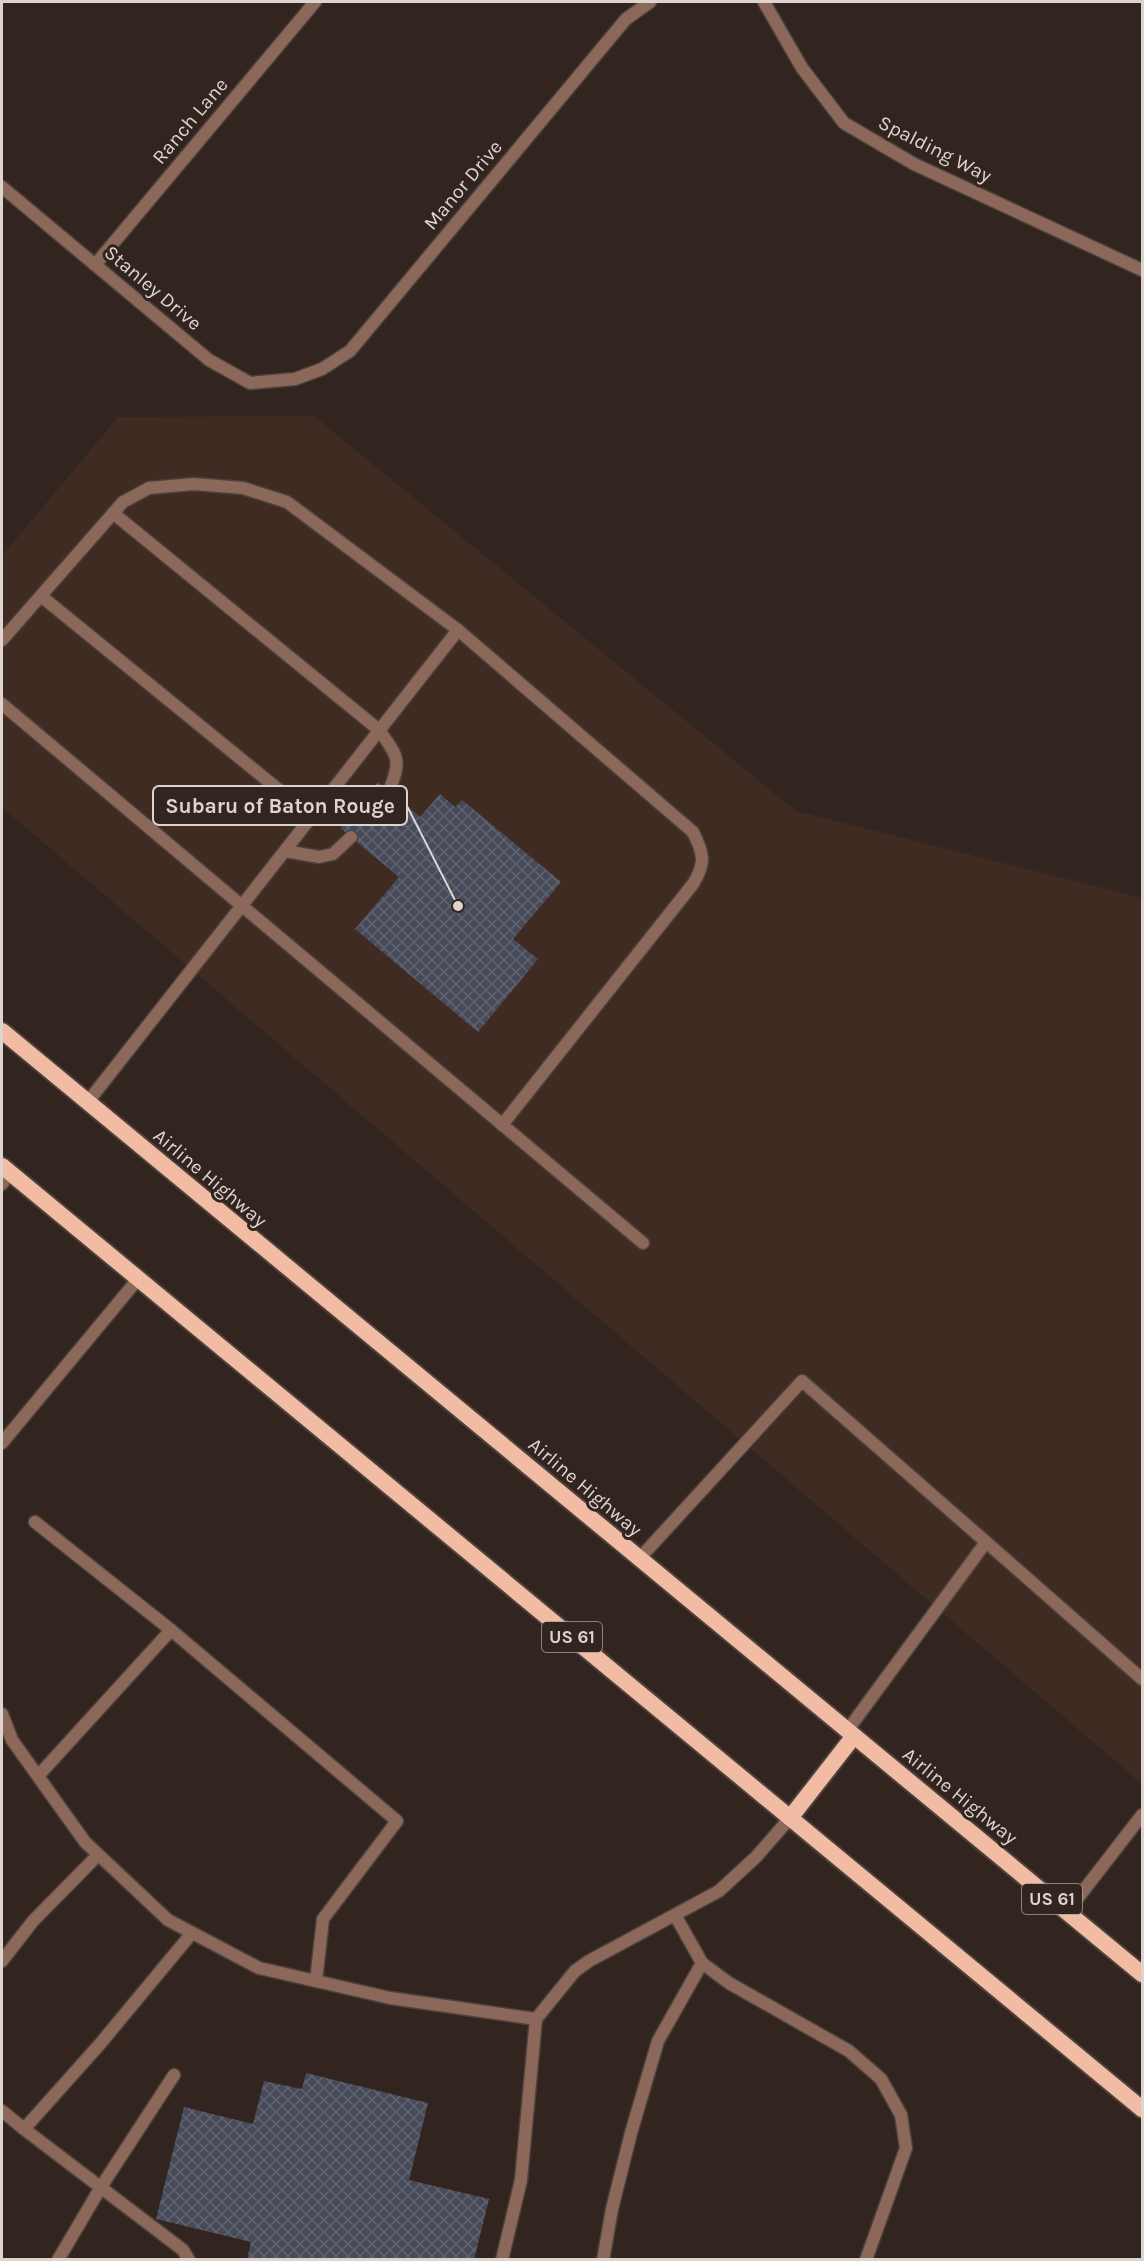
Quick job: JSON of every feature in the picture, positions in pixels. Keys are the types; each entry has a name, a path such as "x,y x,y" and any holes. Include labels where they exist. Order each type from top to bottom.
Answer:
{"highway":[{"name":"Airline Highway","path":"2,1031 1143,1974"},
{"name":"US 61","path":"4,1174 138,1279 1143,2109"},
{"path":"790,1818 851,1734"}],"street":[{"name":"Ranch Lane","path":"95,265 315,2"},
{"name":"Manor Drive","path":"295,379 322,369 350,351 626,19 650,2"},
{"name":"Spalding Way","path":"764,2 802,68 844,123 914,164 1143,270"},
{"name":"Stanley Drive","path":"2,187 209,360 250,383 295,379"},
{"path":"2,640 123,502 149,488 194,484 243,488 287,502 458,630 693,832 701,848 703,868 693,884 502,1125"},
{"path":"113,513 379,730 396,754 398,770 389,791"},
{"path":"41,596 311,816"},
{"path":"87,1103 458,630"},
{"path":"2,704 643,1243"},
{"path":"285,851 319,857 333,854 351,837"},
{"path":"2,1443 138,1279"},
{"path":"639,1559 802,1381 1143,1679"},
{"path":"35,1522 171,1630 397,1821 323,1919 316,1981"},
{"path":"851,1734 986,1542"},
{"path":"38,1776 171,1630"},
{"path":"2,1714 12,1740 86,1842 168,1920 259,1968 390,1998 536,2019"},
{"path":"1067,1912 1143,1815"},
{"path":"502,2259 521,2180 536,2019 575,1971 589,1961 719,1891 756,1857 790,1818"},
{"path":"2,1961 33,1921 98,1855"},
{"path":"675,1915 702,1963 729,1983 849,2050 880,2079 901,2115 906,2148 866,2259"},
{"path":"24,2129 100,2044 192,1933"},
{"path":"603,2259 612,2209 631,2133 658,2041 702,1963"},
{"path":"58,2259 101,2187 174,2075"},
{"path":"2,2111 183,2250 189,2259"}],"shaded area":[{"path":"314,416 796,811 1142,898 1142,1784 2,807 2,556 118,417"}],"building":[{"path":"378,782 420,817 440,794 455,807 462,800 561,882 513,939 538,959 478,1032 355,929 399,877 340,828"},
{"path":"306,2073 428,2103 409,2180 489,2199 474,2260 247,2260 251,2242 156,2219 184,2107 253,2124 264,2081 302,2089"}],"place":[{"name":"Subaru of Baton Rouge","path":"458,906"}]}
